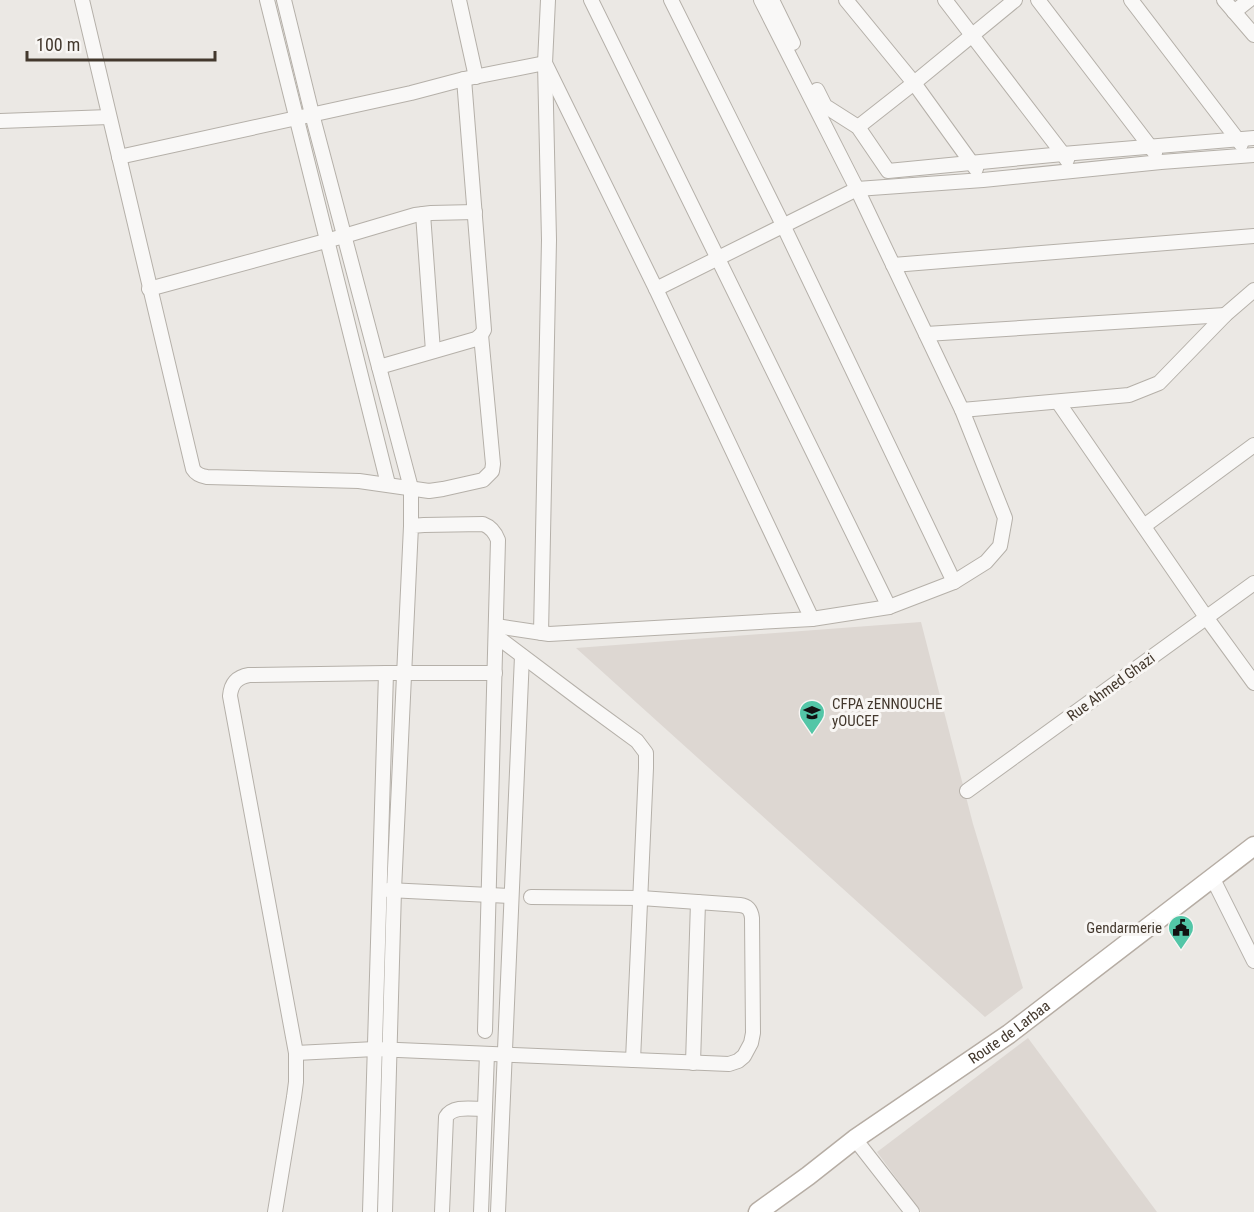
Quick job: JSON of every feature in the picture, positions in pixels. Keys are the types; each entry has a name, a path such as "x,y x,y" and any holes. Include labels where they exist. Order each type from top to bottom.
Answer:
{"main road":[{"name":"Route de Larbaa","path":"758,1212 855,1138 1009,1034 1254,846"}],"street":[{"path":"82,0 192,469 198,475 207,477 359,481 429,491 483,480 490,475 493,464 481,335 484,327 475,212 470,78 459,0"},
{"path":"267,0 388,484"},
{"path":"284,0 411,488 405,673 394,890 370,1212"},
{"path":"541,633 549,240 545,63 548,0"},
{"path":"591,0 889,607"},
{"path":"671,0 783,225 954,582"},
{"path":"496,631 561,634 812,619 889,607 954,582 986,562 1000,546 1005,518 962,410 857,189 761,0"},
{"path":"772,0 856,171 857,189"},
{"path":"846,0 914,83 983,180"},
{"path":"945,0 1064,154 1073,171"},
{"path":"858,127 1015,0"},
{"path":"1038,0 1161,162"},
{"path":"1131,0 1237,139 1252,155"},
{"path":"1224,0 1254,35"},
{"path":"1234,12 1249,0"},
{"path":"119,158 545,63"},
{"path":"545,63 656,289 812,619"},
{"path":"825,106 858,127 888,171 1254,138"},
{"path":"0,121 109,117"},
{"path":"656,289 857,189 983,180 1252,155"},
{"path":"149,289 405,218 423,214 475,212"},
{"path":"423,214 433,351"},
{"path":"893,265 1254,236"},
{"path":"962,410 1129,395 1159,383 1225,315 1254,290"},
{"path":"926,334 1225,315"},
{"path":"379,368 476,339 481,335"},
{"path":"1058,402 1254,683"},
{"path":"1144,526 1254,445"},
{"path":"411,526 483,525 491,528 497,536 485,1031"},
{"name":"Rue Ahmed Ghazi","path":"967,790 1254,583"},
{"path":"496,631 522,656 637,741 646,753 633,1060"},
{"path":"498,1212 522,656"},
{"path":"385,1212 380,890 386,673"},
{"path":"275,1212 296,1082 296,1053 232,708 231,691 235,681 244,676 495,673"},
{"path":"1212,877 1254,961"},
{"path":"380,890 511,896"},
{"path":"296,1053 382,1050 729,1064 738,1062 747,1052 753,1033 752,918 751,911 743,905 640,898 531,897"},
{"path":"693,1063 698,902"},
{"path":"481,1212 487,1054"},
{"path":"442,1212 447,1114 453,1110 485,1109"},
{"path":"855,1138 912,1212"}],"shaded area":[{"name":"CFPA zENNOUCHE yOUCEF","path":"921,622 973,824 1023,988 985,1017 576,648"},
{"path":"1028,1038 1157,1212 921,1212 877,1152"}],"place":[{"name":"CFPA zENNOUCHE yOUCEF","path":"812,736"},
{"name":"Gendarmerie","path":"1181,951"}]}
